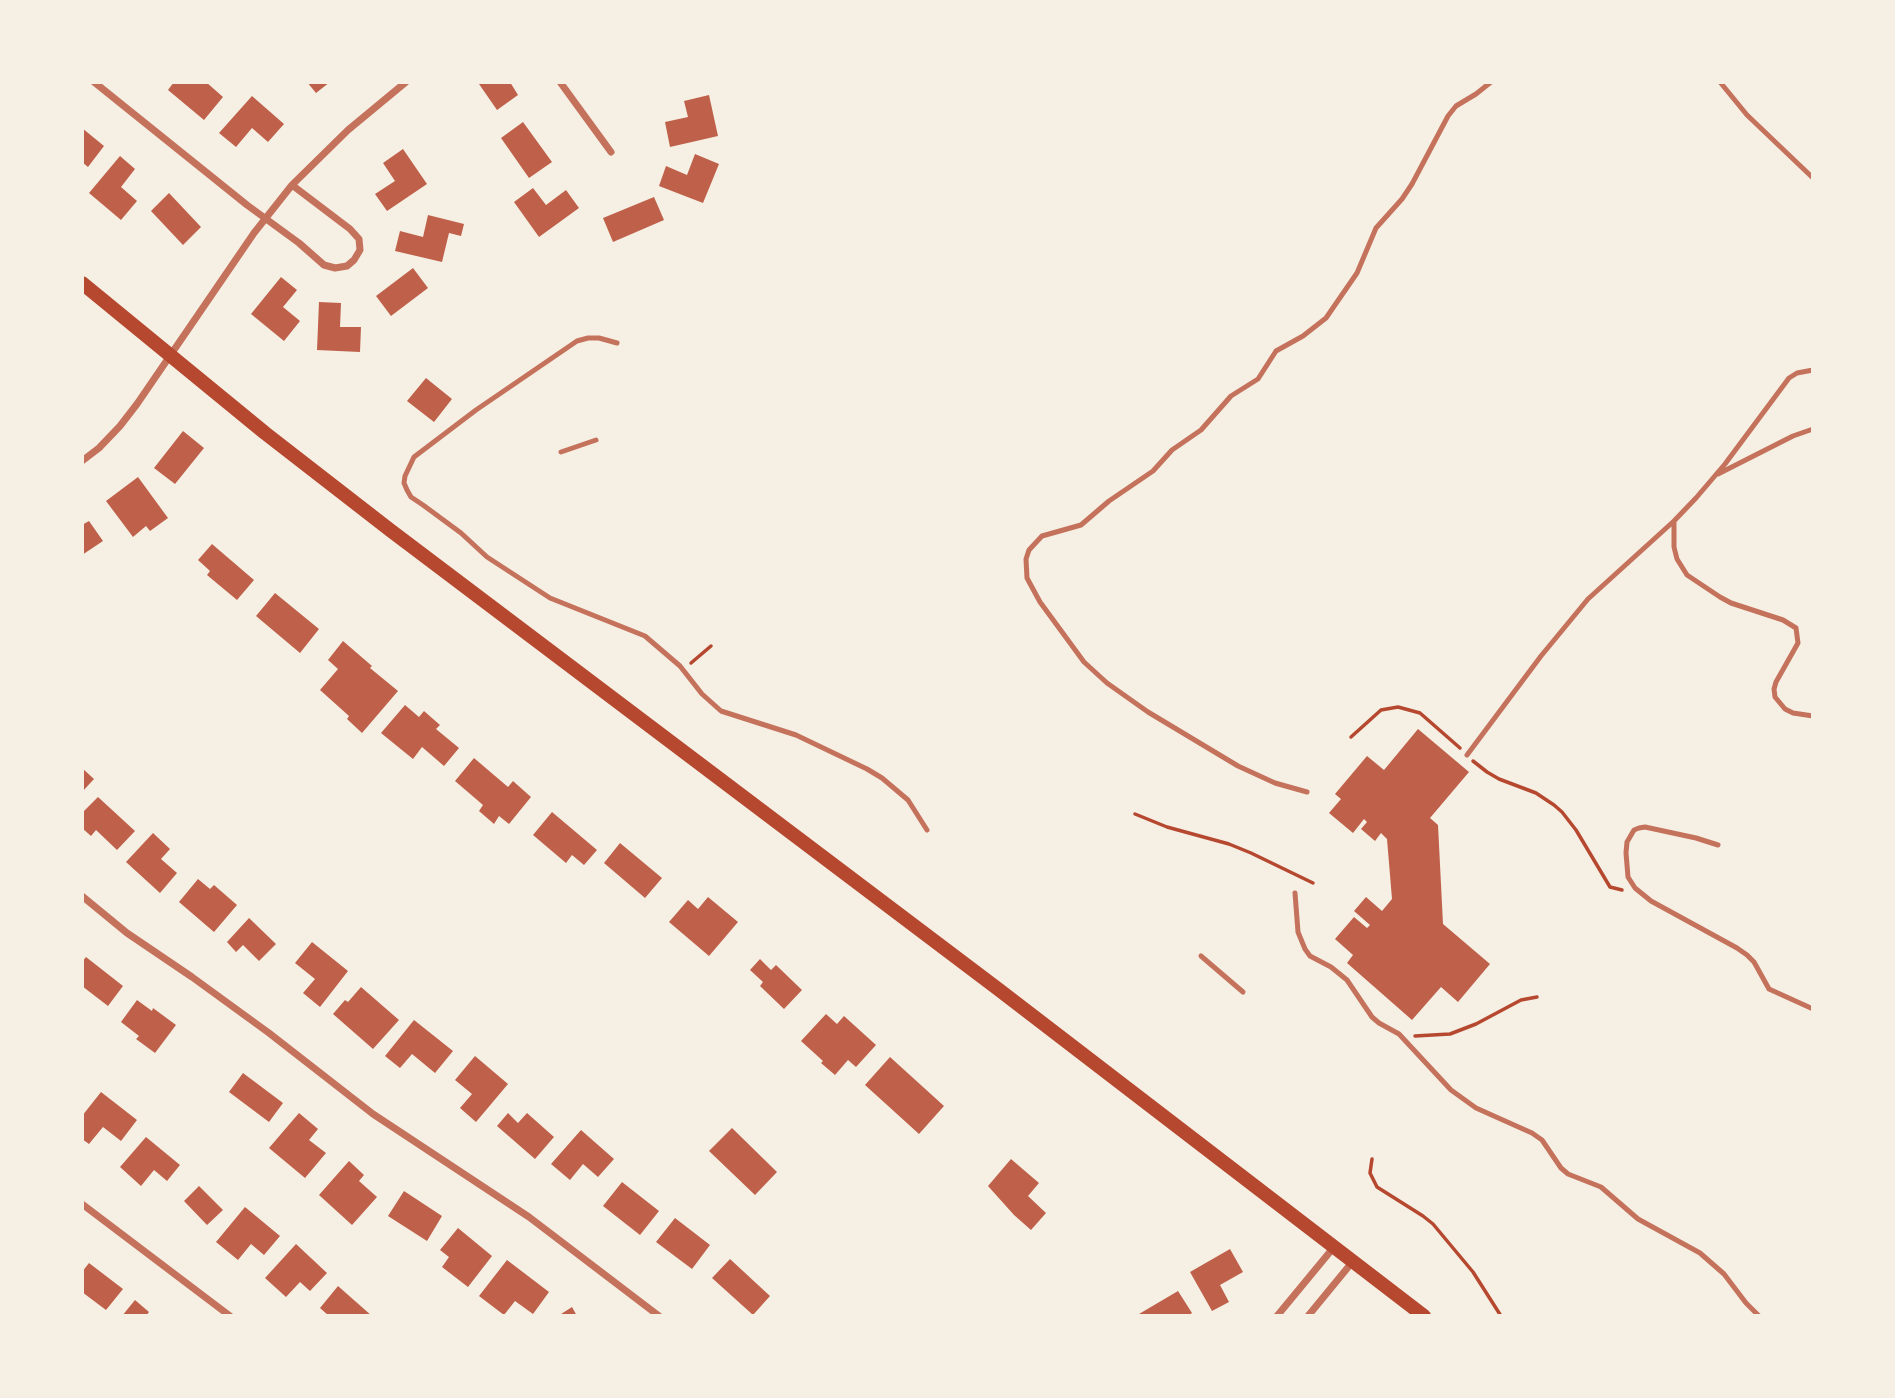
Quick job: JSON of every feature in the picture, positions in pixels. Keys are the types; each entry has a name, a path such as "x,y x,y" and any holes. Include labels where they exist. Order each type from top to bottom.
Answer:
{"main road":[{"path":"82,283 390,530 1424,1316"}],"street":[{"path":"94,82 324,265 335,268 347,266 355,260 360,250 359,239 350,229 292,185"},
{"path":"82,461 120,426 137,404 264,218 292,185 348,130 405,82"},
{"path":"560,82 611,152"},
{"path":"82,896 127,933 269,1033 373,1114 529,1217 659,1316"},
{"path":"82,1204 230,1316"},
{"path":"1277,1316 1335,1246"},
{"path":"1308,1316 1354,1261"}],"lane":[{"path":"1307,792 1276,783 1238,766 1148,712 1107,683 1084,662 1040,602 1027,578 1026,559 1029,550 1042,536 1081,525 1109,501 1153,471 1172,450 1201,430 1231,396 1258,379 1276,351 1303,336 1325,318 1357,273 1377,228 1412,184 1448,116 1456,106 1491,82"},
{"path":"1720,82 1747,115 1813,177"},
{"path":"617,343 598,338 577,341 476,410 414,457 404,483 411,496 487,556 550,598 636,631 656,644 721,711 796,735 882,778 908,800 927,831"},
{"path":"1466,755 1588,599 1674,521 1715,476 1789,378 1797,373 1813,370"},
{"path":"1715,476 1793,436 1813,429"},
{"path":"561,452 596,440"},
{"path":"1674,521 1674,547 1681,568 1687,575 1720,597 1791,623 1796,628 1798,643 1776,682 1775,697 1779,704 1793,713 1813,716"},
{"path":"1718,845 1645,827 1634,830 1627,842 1628,877 1635,888 1651,901 1737,948 1754,962 1769,989 1813,1009"},
{"path":"1295,893 1298,932 1305,949 1310,956 1331,967 1347,980 1371,1017 1399,1034 1437,1077 1464,1100 1532,1133 1542,1140 1561,1168 1569,1174 1601,1187 1638,1219 1700,1253 1724,1274 1759,1316"},
{"path":"1201,956 1243,992"}],"path":[{"path":"680,666 692,663 711,646"},
{"path":"1351,737 1381,710 1398,707 1420,713 1487,772 1536,793 1555,805 1576,830 1610,887 1625,890 1635,888"},
{"path":"1135,814 1167,827 1229,844 1313,883"},
{"path":"1399,1034 1450,1034 1476,1024 1521,1000 1537,997"},
{"path":"1372,1159 1370,1172 1377,1187 1433,1224 1473,1272 1501,1316"}],"building":[{"path":"174,82 206,82 223,97 204,120 168,90"},
{"path":"307,82 330,82 316,93"},
{"path":"510,82 518,95 497,110 479,84"},
{"path":"709,95 718,136 670,147 665,122 688,117 684,101"},
{"path":"252,96 284,124 268,142 252,128 236,147 219,133"},
{"path":"523,122 552,162 529,178 501,138"},
{"path":"82,128 104,146 88,167 82,162"},
{"path":"403,149 427,184 387,211 375,194 395,181 383,163"},
{"path":"695,154 719,164 703,203 659,186 666,166 687,175"},
{"path":"120,156 135,169 121,187 137,201 121,220 89,193"},
{"path":"533,188 546,205 566,190 579,208 539,237 514,202"},
{"path":"169,193 201,227 183,245 151,211"},
{"path":"654,197 664,220 613,242 603,218"},
{"path":"428,215 464,224 461,236 449,233 442,262 395,251 400,231 423,237"},
{"path":"413,268 428,288 391,316 376,296"},
{"path":"281,277 297,290 283,307 300,321 284,341 251,314"},
{"path":"319,302 341,303 340,327 361,327 360,352 317,350"},
{"path":"426,378 452,399 434,422 407,401"},
{"path":"183,431 204,448 175,484 154,468"},
{"path":"138,477 168,518 150,531 146,526 133,537 106,501"},
{"path":"89,521 103,541 82,555 82,525"},
{"path":"212,544 254,580 237,600 207,575 210,571 198,560"},
{"path":"275,593 319,629 300,653 256,616"},
{"path":"343,641 398,691 362,733 347,719 349,716 320,690 338,669 328,660"},
{"path":"405,705 419,717 424,711 440,725 436,729 459,748 444,766 422,747 413,759 381,733"},
{"path":"1418,729 1469,772 1430,818 1438,825 1443,924 1490,964 1458,1002 1441,987 1412,1020 1347,963 1353,955 1335,939 1354,917 1367,928 1370,925 1354,911 1366,897 1382,911 1392,899 1387,839 1381,833 1375,841 1361,829 1367,822 1364,819 1353,833 1329,813 1341,799 1335,794 1367,756 1384,770"},
{"path":"474,758 508,787 513,781 531,797 509,824 499,816 494,824 479,811 483,805 455,781"},
{"path":"82,768 94,779 82,792"},
{"path":"98,797 135,831 117,850 96,830 91,836 82,828 82,813"},
{"path":"552,812 597,850 584,865 572,855 566,863 533,835"},
{"path":"153,833 170,849 161,859 177,873 160,893 126,862"},
{"path":"620,843 662,878 645,898 604,863"},
{"path":"198,879 210,889 214,885 237,905 214,932 179,902"},
{"path":"708,897 738,922 709,956 669,922 688,900 698,909"},
{"path":"249,918 276,944 259,961 243,945 236,952 227,942"},
{"path":"312,942 348,971 320,1007 303,993 315,979 295,963"},
{"path":"86,957 123,986 108,1006 82,986 82,962"},
{"path":"760,959 771,970 776,965 802,990 784,1009 760,986 763,982 750,970"},
{"path":"361,987 399,1020 373,1049 333,1014"},
{"path":"137,1000 176,1025 155,1053 136,1039 139,1036 121,1022"},
{"path":"826,1014 837,1024 844,1016 876,1045 856,1067 848,1060 835,1075 801,1041"},
{"path":"414,1020 453,1051 435,1073 412,1054 400,1068 385,1056"},
{"path":"475,1056 508,1084 476,1122 460,1108 472,1094 455,1080"},
{"path":"890,1057 944,1106 919,1134 865,1085"},
{"path":"243,1073 283,1103 269,1122 229,1092"},
{"path":"101,1092 137,1120 121,1141 103,1127 89,1144 82,1139 82,1116"},
{"path":"299,1113 318,1129 309,1140 326,1153 305,1178 269,1148"},
{"path":"508,1113 518,1123 527,1113 554,1137 535,1159 497,1126"},
{"path":"732,1128 777,1172 755,1195 709,1151"},
{"path":"581,1130 614,1159 598,1177 583,1164 570,1180 551,1164"},
{"path":"146,1137 180,1165 167,1181 154,1170 141,1186 120,1167"},
{"path":"1011,1159 1039,1183 1028,1196 1046,1213 1031,1230 988,1186"},
{"path":"349,1161 364,1175 359,1181 377,1197 352,1225 319,1195"},
{"path":"622,1182 659,1211 640,1235 603,1206"},
{"path":"199,1186 223,1210 207,1225 184,1201"},
{"path":"404,1191 442,1216 427,1241 388,1216"},
{"path":"245,1207 280,1236 264,1255 251,1244 238,1260 216,1242"},
{"path":"675,1218 710,1245 692,1269 656,1242"},
{"path":"458,1228 492,1256 468,1287 442,1267 449,1257 440,1250"},
{"path":"296,1244 327,1273 310,1291 300,1282 286,1297 265,1278"},
{"path":"1230,1249 1243,1272 1220,1285 1229,1302 1212,1311 1190,1272"},
{"path":"730,1259 770,1296 753,1315 712,1278"},
{"path":"507,1260 549,1292 533,1314 515,1301 504,1315 479,1296"},
{"path":"89,1263 123,1289 106,1310 82,1292 82,1272"},
{"path":"338,1286 372,1316 329,1316 320,1308"},
{"path":"1178,1291 1192,1313 1188,1316 1140,1316 1139,1314"},
{"path":"135,1300 149,1312 146,1316 122,1316"},
{"path":"572,1307 577,1316 558,1316"}]}
